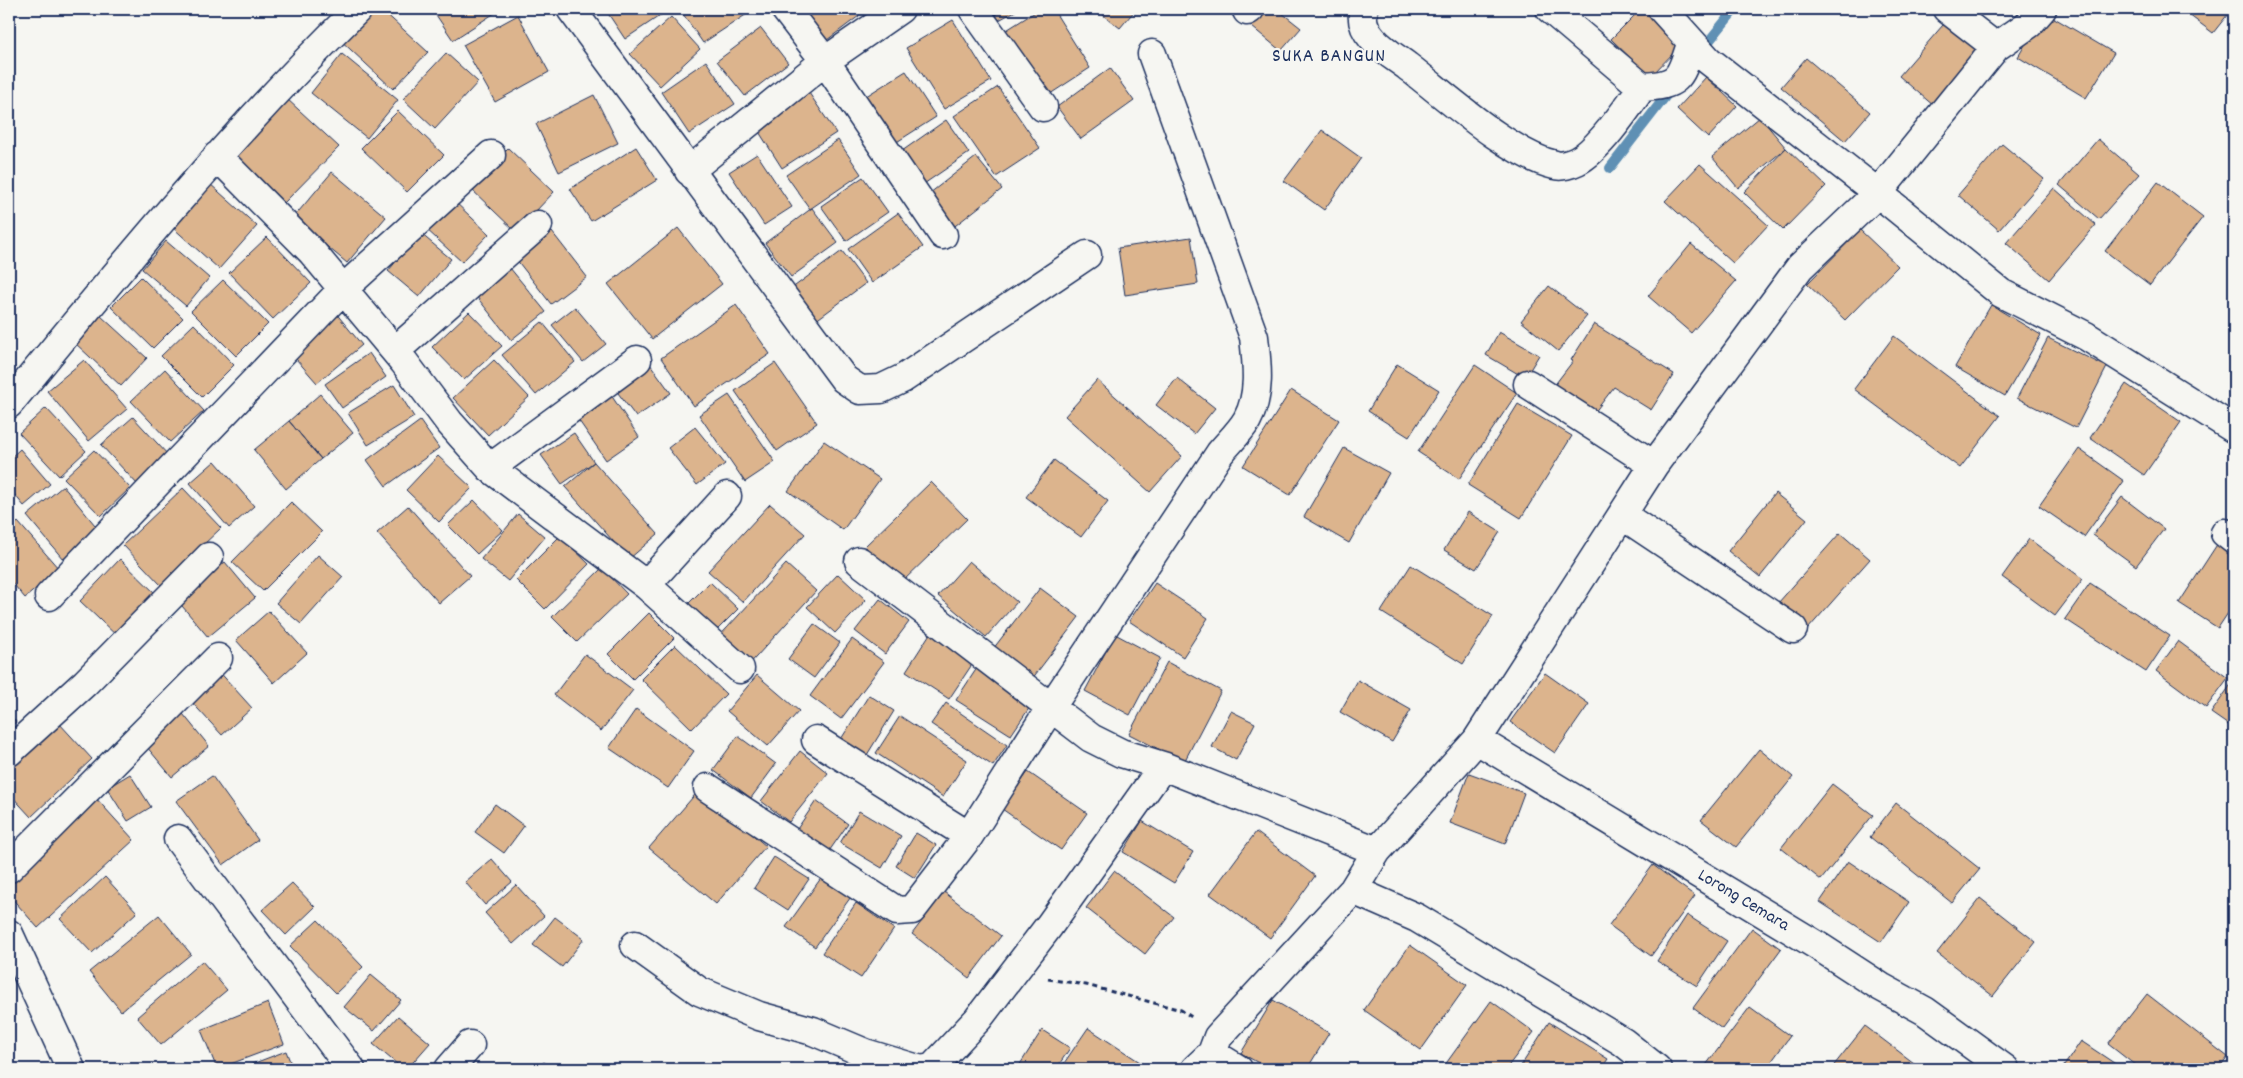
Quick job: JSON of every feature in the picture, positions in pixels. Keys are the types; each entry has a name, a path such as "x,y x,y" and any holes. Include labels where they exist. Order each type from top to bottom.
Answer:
{"street":[{"path":"9,404 110,281 217,156 358,9"},
{"path":"571,9 844,379 860,390 881,389 904,378 1087,255"},
{"path":"785,9 825,61 943,235"},
{"path":"689,171 825,61 900,9"},
{"path":"973,9 1043,107"},
{"path":"1364,9 1363,21 1365,30 1386,50 1516,149 1557,166 1578,160 1612,128 1642,87"},
{"path":"1550,9 1642,87 1665,86 1674,80 1699,51"},
{"path":"1662,9 1699,51 2001,293 2086,336 2234,429"},
{"path":"1947,9 1996,47"},
{"path":"1238,1069 1208,1053 1353,890 1377,851 1476,740 1654,465 1800,268 1878,193 1996,47 2029,24 2042,9"},
{"path":"708,788 897,911 912,910 969,836 1052,706 1220,453 1247,420 1258,372 1254,337 1152,54"},
{"path":"49,596 342,290 491,154"},
{"path":"217,156 312,252 395,352 449,422 490,468 646,586 740,669"},
{"path":"395,352 538,225"},
{"path":"490,468 637,360"},
{"path":"1528,384 1654,465"},
{"path":"646,586 727,496"},
{"path":"1622,515 1793,630"},
{"path":"9,752 85,683 209,557"},
{"path":"859,561 1052,706 1091,738 1121,753 1163,766 1377,851"},
{"path":"9,868 218,658"},
{"path":"816,740 969,836"},
{"name":"Lorong Cemara","path":"1476,740 1818,946 1881,987 1925,1011 2005,1069"},
{"path":"925,1069 932,1068 978,1019 1163,766"},
{"path":"178,839 351,1069"},
{"path":"1353,890 1417,918 1623,1042 1657,1069"},
{"path":"9,934 71,1069"},
{"path":"634,944 699,992 759,1016 813,1032 864,1054 918,1069"},
{"path":"449,1069 470,1045"}],"path":[{"path":"1013,973 1086,985 1181,1010 1208,1053"}],"building":[{"path":"363,9 381,9 428,52 393,89 337,37"},
{"path":"432,9 501,9 453,40"},
{"path":"612,9 670,9 625,39 607,12"},
{"path":"692,9 743,9 747,14 703,43 683,14"},
{"path":"796,9 853,9 859,16 823,43"},
{"path":"993,9 1019,9 999,20"},
{"path":"1040,9 1053,9 1090,68 1047,96 1005,31"},
{"path":"1095,9 1136,9 1120,28"},
{"path":"1257,9 1277,9 1301,28 1281,51 1246,22"},
{"path":"1641,9 1648,9 1683,43 1650,77 1611,39"},
{"path":"2181,9 2232,9 2213,33"},
{"path":"2044,12 2114,53 2086,98 2018,57"},
{"path":"518,15 549,72 495,102 463,45"},
{"path":"671,17 700,49 660,86 630,54"},
{"path":"1949,18 1984,49 1934,106 1899,76"},
{"path":"953,20 991,81 944,109 906,48"},
{"path":"761,28 788,63 745,96 717,61"},
{"path":"446,53 478,82 435,129 403,99"},
{"path":"342,54 398,100 367,138 311,93"},
{"path":"1806,58 1870,112 1845,141 1781,87"},
{"path":"706,61 735,104 689,134 661,92"},
{"path":"1110,68 1134,101 1081,139 1057,107"},
{"path":"906,71 936,117 892,145 863,98"},
{"path":"1706,77 1737,106 1708,138 1677,109"},
{"path":"998,87 1040,148 996,177 954,116"},
{"path":"807,90 836,133 782,168 754,124"},
{"path":"594,95 618,143 559,172 536,124"},
{"path":"286,98 339,147 283,204 232,155"},
{"path":"398,111 444,155 407,192 361,148"},
{"path":"1760,117 1786,148 1738,188 1712,157"},
{"path":"946,120 969,153 918,188 895,156"},
{"path":"1322,130 1361,158 1324,210 1284,181"},
{"path":"2098,139 2139,174 2099,219 2059,185"},
{"path":"838,140 861,174 810,209 786,175"},
{"path":"2002,144 2044,179 1999,230 1958,195"},
{"path":"636,147 657,180 591,221 570,189"},
{"path":"508,148 554,192 516,232 469,187"},
{"path":"1786,148 1826,186 1783,230 1744,192"},
{"path":"757,154 792,207 764,225 729,172"},
{"path":"976,157 1002,189 951,229 925,197"},
{"path":"1700,164 1768,225 1733,263 1665,201"},
{"path":"332,172 386,217 347,263 293,218"},
{"path":"863,177 888,212 846,241 821,206"},
{"path":"2158,182 2203,217 2150,285 2105,251"},
{"path":"209,183 257,226 219,269 171,226"},
{"path":"2054,188 2096,225 2049,280 2006,243"},
{"path":"453,200 489,234 462,262 425,228"},
{"path":"812,208 838,243 791,277 765,243"},
{"path":"898,213 923,247 872,283 848,249"},
{"path":"678,228 722,284 652,339 608,284"},
{"path":"1860,230 1898,266 1845,320 1807,284"},
{"path":"552,232 587,277 551,304 516,259"},
{"path":"420,233 451,259 419,297 388,271"},
{"path":"267,237 311,283 273,319 229,273"},
{"path":"1191,237 1198,284 1125,295 1118,248"},
{"path":"166,241 209,278 186,306 142,269"},
{"path":"1691,244 1736,281 1691,333 1648,296"},
{"path":"842,251 866,283 815,321 791,289"},
{"path":"510,268 546,312 511,340 476,296"},
{"path":"141,277 183,318 153,348 111,307"},
{"path":"223,280 268,324 236,356 191,311"},
{"path":"1549,286 1587,316 1558,351 1521,321"},
{"path":"736,305 770,354 694,406 661,358"},
{"path":"1991,305 2041,335 2005,396 1955,367"},
{"path":"575,307 606,344 583,362 552,325"},
{"path":"335,312 362,345 317,383 289,351"},
{"path":"469,312 502,346 464,380 432,347"},
{"path":"101,316 147,358 121,386 75,343"},
{"path":"542,322 575,362 536,395 502,355"},
{"path":"194,324 234,365 202,397 161,356"},
{"path":"1594,324 1674,374 1651,410 1614,387 1591,417 1553,387 1573,361 1571,360"},
{"path":"1499,332 1539,355 1525,378 1486,355"},
{"path":"1894,336 2000,416 1960,468 1854,389"},
{"path":"2048,338 2107,367 2076,428 2017,398"},
{"path":"369,353 386,377 342,408 325,384"},
{"path":"84,360 127,409 89,441 47,391"},
{"path":"494,360 529,397 488,435 453,398"},
{"path":"775,363 817,423 777,451 735,391"},
{"path":"650,364 671,393 636,417 615,389"},
{"path":"1397,364 1439,390 1409,437 1368,411"},
{"path":"1475,365 1517,393 1459,479 1418,452"},
{"path":"165,369 204,411 170,442 131,401"},
{"path":"1177,378 1215,408 1194,434 1156,405"},
{"path":"1097,380 1182,456 1150,492 1065,416"},
{"path":"2126,384 2181,422 2144,475 2090,438"},
{"path":"394,385 414,417 368,445 348,413"},
{"path":"1291,390 1339,420 1290,495 1243,466"},
{"path":"320,394 353,433 321,459 289,421"},
{"path":"611,395 639,437 606,460 577,418"},
{"path":"729,395 775,462 745,482 699,415"},
{"path":"1518,404 1572,436 1521,518 1468,485"},
{"path":"46,408 86,451 59,476 19,433"},
{"path":"133,417 169,456 138,485 101,445"},
{"path":"289,421 321,459 286,489 254,450"},
{"path":"420,421 439,448 386,486 367,460"},
{"path":"695,427 725,464 697,485 668,448"},
{"path":"574,433 594,462 562,484 541,455"},
{"path":"824,441 880,479 843,530 788,491"},
{"path":"1344,448 1389,473 1349,543 1304,517"},
{"path":"20,449 50,484 24,506 9,488 9,459"},
{"path":"2079,449 2124,481 2084,537 2039,506"},
{"path":"94,450 130,488 101,516 64,478"},
{"path":"438,456 472,488 439,522 406,490"},
{"path":"1054,460 1108,501 1081,537 1026,497"},
{"path":"215,461 254,506 229,528 190,483"},
{"path":"594,462 658,534 629,559 565,487"},
{"path":"931,482 967,519 901,583 865,546"},
{"path":"63,486 104,536 68,565 27,516"},
{"path":"183,488 221,528 161,585 123,545"},
{"path":"1775,493 1807,519 1760,577 1728,551"},
{"path":"2122,497 2164,529 2136,566 2093,535"},
{"path":"474,500 503,530 477,554 448,525"},
{"path":"291,502 322,532 263,591 232,562"},
{"path":"770,504 805,534 743,602 708,571"},
{"path":"408,506 470,576 439,603 377,533"},
{"path":"1468,512 1500,532 1476,569 1444,550"},
{"path":"518,514 545,537 508,581 481,559"},
{"path":"18,522 59,569 25,598 9,579 9,530"},
{"path":"1840,533 1870,559 1808,629 1778,603"},
{"path":"560,536 589,564 545,609 516,580"},
{"path":"2029,539 2083,579 2055,616 2002,577"},
{"path":"2218,543 2234,554 2234,604 2218,628 2179,603"},
{"path":"318,555 343,577 301,624 276,603"},
{"path":"120,559 160,598 120,639 80,601"},
{"path":"969,561 1017,602 986,637 938,596"},
{"path":"225,562 255,598 208,637 177,600"},
{"path":"786,564 816,591 746,668 715,641"},
{"path":"1411,565 1493,616 1463,664 1381,612"},
{"path":"602,568 627,594 577,642 552,617"},
{"path":"838,574 866,600 835,633 807,607"},
{"path":"710,582 738,609 714,633 686,606"},
{"path":"1155,583 1208,618 1183,657 1129,621"},
{"path":"2090,583 2170,636 2146,672 2065,619"},
{"path":"1040,588 1079,617 1032,679 993,649"},
{"path":"880,599 909,622 885,654 855,631"},
{"path":"269,611 307,653 274,683 236,640"},
{"path":"649,613 674,638 633,679 608,654"},
{"path":"2234,617 2234,633 2227,628"},
{"path":"814,624 840,643 814,678 788,659"},
{"path":"931,632 975,660 949,699 906,671"},
{"path":"1115,634 1160,658 1130,715 1085,691"},
{"path":"852,639 884,662 841,719 810,696"},
{"path":"2178,641 2228,678 2206,708 2156,671"},
{"path":"675,645 726,694 692,729 641,679"},
{"path":"585,654 633,690 601,731 554,695"},
{"path":"1167,662 1221,691 1184,762 1129,734"},
{"path":"216,668 252,708 222,735 186,696"},
{"path":"977,668 1032,704 1011,735 956,700"},
{"path":"1545,673 1589,704 1555,753 1510,722"},
{"path":"757,675 799,711 768,746 727,711"},
{"path":"1358,680 1411,710 1392,742 1340,712"},
{"path":"2232,683 2234,684 2234,729 2211,713"},
{"path":"869,695 894,711 862,763 836,747"},
{"path":"946,703 1007,745 993,766 931,724"},
{"path":"179,709 209,746 172,777 141,740"},
{"path":"636,709 694,751 668,788 609,748"},
{"path":"1231,711 1255,723 1236,760 1212,747"},
{"path":"9,713 16,722 9,728"},
{"path":"900,716 967,760 943,797 876,753"},
{"path":"59,723 92,759 31,817 9,793 9,769"},
{"path":"738,736 776,764 751,798 713,770"},
{"path":"1759,749 1793,777 1736,847 1701,820"},
{"path":"800,751 828,773 789,822 761,801"},
{"path":"1028,772 1087,813 1061,850 1002,809"},
{"path":"1469,773 1524,793 1505,844 1450,823"},
{"path":"130,774 151,807 128,821 107,788"},
{"path":"212,776 258,840 223,865 176,801"},
{"path":"1832,784 1873,815 1821,880 1781,848"},
{"path":"699,790 766,846 716,904 649,848"},
{"path":"94,796 134,840 38,928 9,895 9,874"},
{"path":"816,801 848,824 825,857 793,835"},
{"path":"1896,803 1980,869 1952,903 1870,837"},
{"path":"495,804 524,826 504,853 475,832"},
{"path":"859,811 901,836 882,868 840,843"},
{"path":"1142,821 1193,852 1174,883 1123,852"},
{"path":"1256,832 1315,876 1270,938 1210,894"},
{"path":"916,833 936,845 915,878 896,866"},
{"path":"774,857 809,879 788,910 754,888"},
{"path":"492,859 512,882 485,905 465,882"},
{"path":"1848,861 1909,902 1881,942 1820,902"},
{"path":"1653,865 1695,896 1651,956 1609,925"},
{"path":"1114,871 1174,917 1145,954 1086,908"},
{"path":"824,874 853,894 815,947 786,927"},
{"path":"105,877 137,912 92,953 60,919"},
{"path":"292,883 315,907 286,935 262,910"},
{"path":"516,885 544,916 513,944 485,913"},
{"path":"944,892 1001,936 969,978 912,934"},
{"path":"1980,898 2036,942 1993,996 1937,953"},
{"path":"856,903 894,929 861,978 822,953"},
{"path":"159,915 191,954 121,1011 89,972"},
{"path":"1687,915 1727,941 1697,986 1657,961"},
{"path":"555,917 584,939 562,967 533,945"},
{"path":"318,920 363,967 336,993 290,946"},
{"path":"1752,928 1781,949 1722,1029 1693,1008"},
{"path":"1410,945 1467,985 1421,1050 1364,1010"},
{"path":"202,961 227,990 161,1045 137,1017"},
{"path":"371,975 401,1000 374,1031 344,1007"},
{"path":"2147,994 2228,1057 2219,1069 2140,1069 2108,1044"},
{"path":"1273,1000 1329,1033 1307,1069 1269,1069 1241,1053"},
{"path":"1491,1001 1534,1032 1506,1069 1442,1069"},
{"path":"268,1003 284,1044 217,1069 201,1030"},
{"path":"1750,1007 1790,1036 1766,1069 1703,1069"},
{"path":"398,1016 430,1043 407,1069 403,1069 373,1044"},
{"path":"1549,1022 1608,1059 1601,1069 1519,1069"},
{"path":"1865,1026 1914,1063 1909,1069 1831,1069"},
{"path":"1088,1028 1143,1064 1139,1069 1060,1069"},
{"path":"1042,1030 1070,1048 1056,1069 1017,1069"},
{"path":"2081,1041 2123,1069 2062,1069"},
{"path":"286,1051 293,1069 239,1069"},
{"path":"544,1062 552,1069 536,1069"}],"waterway":[{"path":"1701,51 1735,9"},
{"path":"1610,168 1672,88"}],"district":[{"name":"SUKA BANGUN","path":"1329,57"}]}
